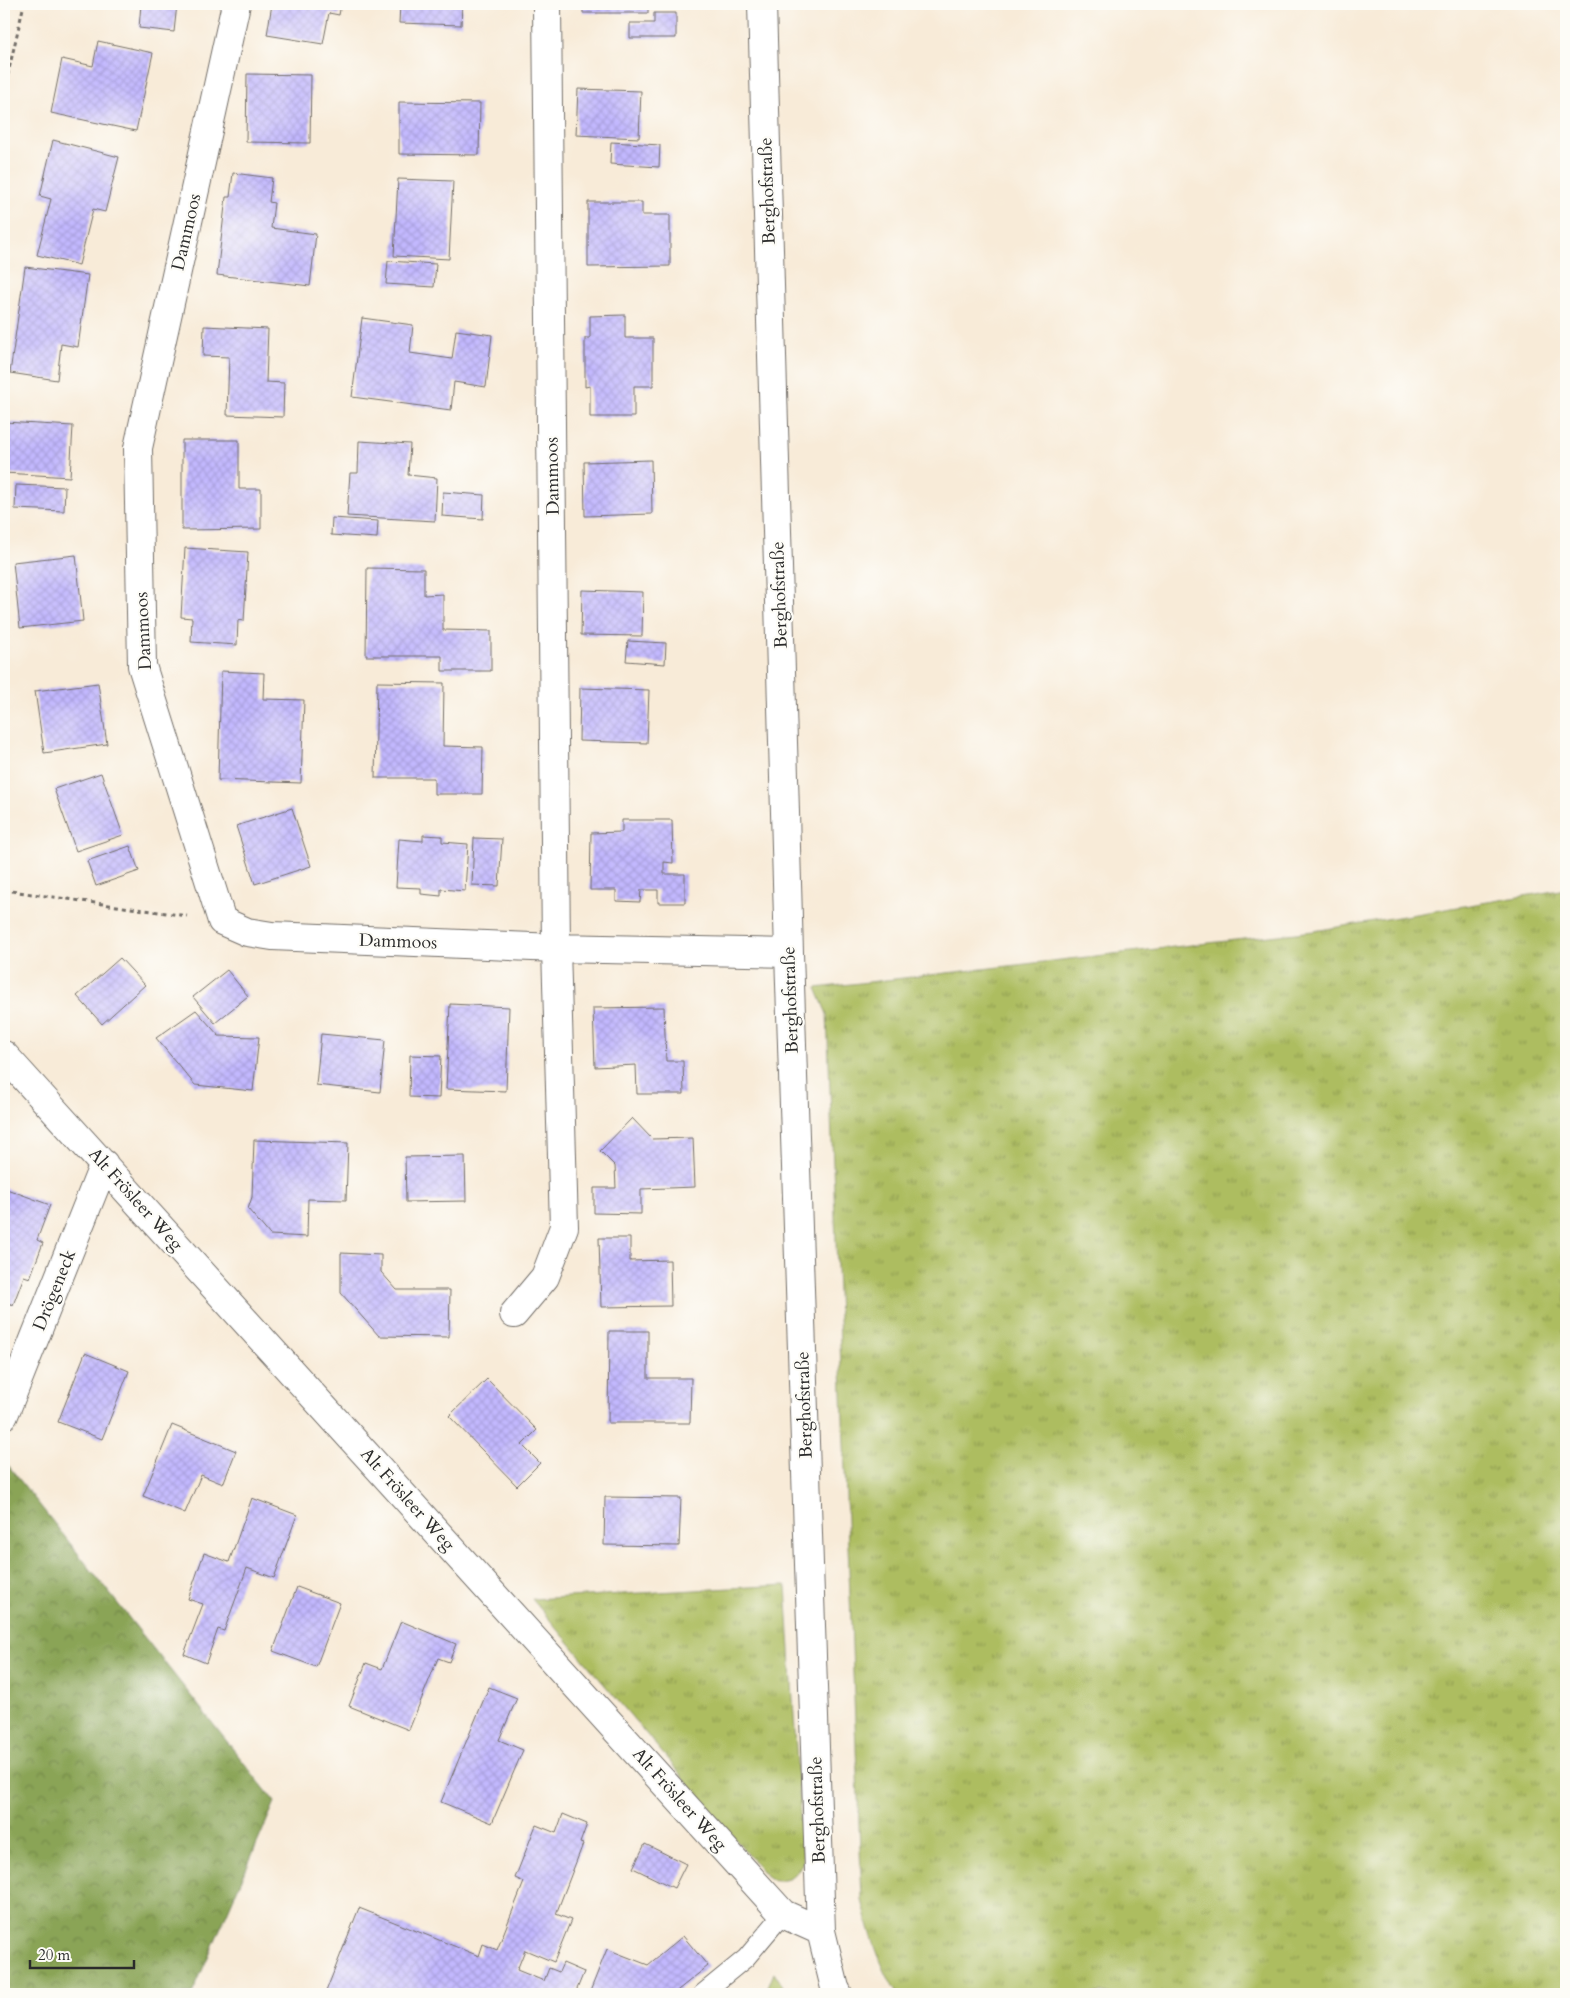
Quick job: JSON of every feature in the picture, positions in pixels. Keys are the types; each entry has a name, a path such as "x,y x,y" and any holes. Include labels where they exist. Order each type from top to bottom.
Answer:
{"street":[{"name":"Dammoos","path":"236,4 138,448 142,666 222,921 247,932 272,936 556,948 789,953"},
{"name":"Dammoos","path":"514,1314 545,1277 564,1226 556,948 547,4"},
{"name":"Berghofstraße","path":"762,4 789,953 821,1931 838,1994"},
{"name":"Alt Frösleer Weg","path":"4,1055 783,1914 821,1931"},
{"name":"Drögeneck","path":"4,1415 104,1164"}],"lane":[{"path":"702,1994 746,1958 783,1914"}],"path":[{"path":"4,92 24,4"},
{"path":"4,882 5,890 222,921"}],"green space":[{"path":"1566,889 1566,1994 897,1994 876,1949 862,1900 827,1014 816,988 1314,931"},
{"path":"4,1460 275,1802 192,1994 4,1994"},
{"path":"786,1585 803,1862 793,1876 786,1880 781,1880 769,1879 532,1599"},
{"path":"774,1972 788,1994 765,1994"}],"building":[{"path":"141,4 177,4 174,32 139,28"},
{"path":"272,4 341,4 339,15 329,13 323,44 267,35"},
{"path":"400,4 462,4 461,25 399,23"},
{"path":"583,4 648,4 648,13 583,13"},
{"path":"654,13 676,13 676,38 630,38 630,23 654,23"},
{"path":"98,41 153,53 136,131 51,113 62,59 93,66"},
{"path":"247,74 311,75 310,143 246,142"},
{"path":"578,89 641,91 639,138 576,135"},
{"path":"399,102 480,103 479,155 399,154"},
{"path":"53,140 119,157 105,212 93,209 79,265 37,255 51,199 40,196"},
{"path":"611,142 660,145 659,167 610,164"},
{"path":"233,173 272,178 269,202 274,203 271,228 316,234 310,286 217,275 226,197 230,197"},
{"path":"398,179 453,181 449,259 394,256"},
{"path":"588,202 642,202 642,215 670,215 670,266 588,267"},
{"path":"388,261 436,264 434,287 386,284"},
{"path":"25,267 88,275 78,347 61,344 57,380 10,373"},
{"path":"625,315 625,338 653,338 653,386 634,386 634,417 590,417 590,386 585,387 585,338 590,338 590,316"},
{"path":"362,318 413,325 410,353 452,359 456,330 492,335 486,387 454,382 451,410 352,397"},
{"path":"204,326 268,329 266,382 284,383 283,417 227,415 229,357 203,356"},
{"path":"4,422 73,426 70,477 4,473"},
{"path":"182,440 239,440 239,489 261,489 261,529 182,530"},
{"path":"359,441 410,444 408,475 437,478 435,521 347,516 350,473 358,473"},
{"path":"651,460 652,514 585,516 584,462"},
{"path":"16,485 65,487 64,511 15,509"},
{"path":"443,492 484,495 483,519 442,516"},
{"path":"332,518 378,521 377,538 331,535"},
{"path":"185,548 248,552 244,621 238,620 237,645 191,642 192,618 181,617"},
{"path":"76,555 83,621 20,628 13,562"},
{"path":"367,568 424,569 424,595 443,594 443,630 491,631 491,671 442,671 442,656 366,656"},
{"path":"582,590 643,592 642,636 581,635"},
{"path":"628,641 666,643 665,664 626,661"},
{"path":"221,671 264,673 263,699 304,700 301,783 218,780"},
{"path":"377,682 444,683 443,746 483,747 482,794 434,794 434,778 375,778"},
{"path":"98,683 107,744 44,753 35,691"},
{"path":"580,688 649,690 647,743 579,741"},
{"path":"101,773 123,835 76,851 54,789"},
{"path":"292,808 311,866 255,884 236,826"},
{"path":"622,820 672,820 673,863 664,862 664,874 685,874 685,903 658,903 658,890 641,890 640,902 616,901 616,890 590,890 591,833 622,832"},
{"path":"423,835 442,836 442,842 468,844 465,891 441,889 441,896 421,894 421,888 396,887 399,839 423,841"},
{"path":"474,838 502,839 499,886 472,885"},
{"path":"130,846 139,871 96,886 87,861"},
{"path":"120,958 145,985 102,1024 77,996"},
{"path":"227,970 248,996 215,1023 193,997"},
{"path":"450,1004 509,1007 506,1091 446,1089"},
{"path":"664,1007 666,1061 683,1061 684,1094 637,1094 636,1065 595,1067 593,1008"},
{"path":"196,1010 219,1036 259,1037 253,1091 195,1085 156,1038"},
{"path":"321,1034 385,1040 380,1092 316,1085"},
{"path":"410,1055 441,1056 439,1098 409,1097"},
{"path":"632,1118 652,1139 693,1138 695,1187 641,1189 641,1214 594,1213 594,1188 616,1188 615,1166 600,1151"},
{"path":"254,1140 348,1143 346,1200 308,1199 307,1237 270,1235 248,1209 252,1197"},
{"path":"465,1156 466,1201 406,1202 405,1157"},
{"path":"4,1188 50,1205 37,1240 43,1243 30,1278 24,1276 13,1305 4,1301"},
{"path":"599,1238 630,1238 630,1261 670,1260 671,1306 601,1307"},
{"path":"341,1253 381,1255 381,1272 397,1290 450,1290 449,1337 379,1336 341,1293"},
{"path":"609,1331 648,1331 648,1378 691,1378 690,1423 608,1423"},
{"path":"85,1353 129,1371 102,1439 58,1422"},
{"path":"487,1379 537,1430 522,1445 540,1463 517,1486 449,1416"},
{"path":"172,1425 236,1451 223,1484 201,1475 185,1513 143,1496"},
{"path":"605,1497 681,1498 679,1546 604,1545"},
{"path":"252,1498 297,1515 274,1578 247,1568 224,1631 218,1629 206,1663 184,1654 203,1604 188,1599 204,1553 229,1562"},
{"path":"297,1587 340,1603 316,1667 273,1651"},
{"path":"401,1621 456,1644 449,1662 438,1658 409,1730 349,1706 366,1663 382,1669"},
{"path":"489,1687 517,1698 499,1740 523,1750 492,1823 441,1802"},
{"path":"563,1814 587,1824 580,1843 583,1844 556,1914 571,1920 554,1962 525,1950 517,1970 544,1981 549,1968 559,1972 563,1963 584,1972 575,1994 325,1994 359,1908 479,1956 483,1944 497,1950 524,1882 515,1878 536,1825 556,1833"},
{"path":"645,1844 686,1864 674,1888 633,1868"},
{"path":"683,1936 708,1966 673,1994 616,1994 614,1992 613,1994 589,1994 607,1949 648,1965"}]}
